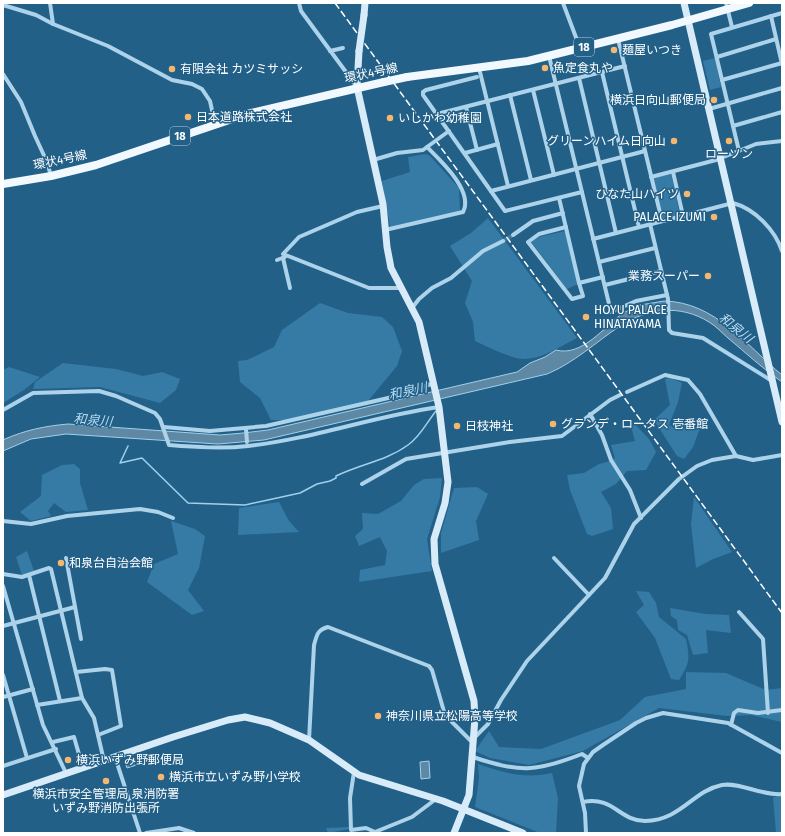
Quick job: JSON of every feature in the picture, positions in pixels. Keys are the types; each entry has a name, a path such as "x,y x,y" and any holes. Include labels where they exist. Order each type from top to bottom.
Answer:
{"main road":[{"name":"環状4号線","path":"3,184 51,176 119,158 215,124 357,87 407,77 479,68 549,56 688,20 727,6 749,3"}],"street":[{"path":"50,3 53,24"},
{"path":"299,3 301,11 357,87"},
{"path":"365,3 359,51 357,87 383,206 391,268 412,308 424,336 438,404 448,492 434,539 435,564 472,691 475,718 469,795 454,833"},
{"path":"563,3 580,48"},
{"path":"684,3 719,158 782,422"},
{"path":"3,5 36,15 53,24 108,46 172,80 192,84 202,89 210,101 215,124"},
{"path":"727,6 732,27"},
{"path":"739,151 711,34 782,13"},
{"path":"722,80 782,63 770,16"},
{"path":"618,39 662,221"},
{"path":"716,57 776,39"},
{"path":"330,51 343,48"},
{"path":"549,56 611,312 636,301 668,298"},
{"path":"437,114 625,66"},
{"path":"479,68 508,186"},
{"path":"602,72 639,227"},
{"path":"3,74 21,102 34,136 47,162 51,176"},
{"path":"477,77 423,92 505,211 582,192"},
{"path":"579,78 616,233"},
{"path":"709,109 782,88"},
{"path":"533,90 554,175"},
{"path":"510,95 531,180"},
{"path":"466,107 477,150"},
{"path":"734,126 782,112"},
{"path":"373,160 397,153 423,150 449,131"},
{"path":"651,177 716,160 756,144 782,141"},
{"path":"465,153 498,144"},
{"path":"385,230 463,212 465,208 461,186 447,167 428,147"},
{"path":"491,190 645,151"},
{"path":"673,172 683,216"},
{"path":"559,198 583,296 570,300 528,242 539,234 566,227"},
{"path":"593,239 730,204 739,205 767,224 779,242 782,251"},
{"path":"290,288 283,254 299,237 357,212 383,206"},
{"path":"513,235 533,221 563,214"},
{"path":"650,224 668,298 668,328 672,333 703,338 771,378"},
{"path":"412,308 419,299 432,288 451,278 483,251 503,241"},
{"path":"599,262 655,248"},
{"path":"277,260 284,257 301,260 369,288 402,288"},
{"path":"604,285 661,271"},
{"path":"579,283 602,277"},
{"path":"627,392 665,375 688,380 700,394 736,456"},
{"path":"165,430 246,431 434,386"},
{"path":"3,410 33,393 99,391 116,396 155,413 160,419 165,430 169,445 187,447 248,446 272,442 438,404"},
{"path":"362,484 399,461 444,452 562,436 590,414 620,395"},
{"path":"590,414 602,435 611,460 630,490 641,518"},
{"path":"246,431 247,442"},
{"path":"474,741 488,724 501,700 527,661 605,578 626,538 641,518 679,479 697,466 712,460 736,456 753,460 782,455"},
{"path":"3,521 31,524 67,516 140,509 158,512 173,518"},
{"path":"66,558 81,639"},
{"path":"554,558 589,595"},
{"path":"3,574 21,577 48,568 51,569 82,698 94,718 104,761"},
{"path":"29,575 60,701"},
{"path":"3,586 43,725 56,748 66,773"},
{"path":"3,626 75,607"},
{"path":"739,612 763,639 768,713"},
{"path":"308,740 314,645 317,633 321,629 328,627 429,666 432,670 445,715 474,741"},
{"path":"76,672 105,668 112,670 121,726 98,735"},
{"path":"3,675 27,758"},
{"path":"3,697 32,689"},
{"path":"37,705 82,698"},
{"path":"731,725 734,712 738,710 768,713 782,710"},
{"path":"586,833 583,802 579,786 581,774 588,758 636,723 656,714 675,714 731,725 782,753"},
{"path":"3,794 180,735 238,718 255,719 266,722 308,740 354,772 381,783 464,808 524,833"},
{"path":"53,742 74,737 83,768"},
{"path":"3,766 56,748"},
{"path":"473,757 503,766 526,770 547,767 582,754 588,758"},
{"path":"115,757 140,833"},
{"path":"354,772 350,798 351,830 366,828 375,832 412,817 437,799"},
{"path":"583,802 599,801 608,804 629,818 638,821 647,821 670,817 708,790 723,785 763,793 782,794"},
{"path":"146,833 179,828 194,833"}],"shaded area":[{"path":"715,58 721,87 710,90 703,61"},
{"path":"426,154 430,156 459,188 460,211 390,227 382,181 410,172 408,157"},
{"path":"671,174 680,215 664,219 653,178"},
{"path":"488,218 577,338 548,353 524,359 516,358 475,341 473,322 465,303 472,281 450,246 471,233"},
{"path":"565,231 578,284 567,289 531,242 539,237"},
{"path":"664,301 682,303 699,309 729,327 782,375 782,382 709,322 687,312 664,310 642,315 620,326 576,358 547,374 264,440 218,444 66,434 31,439 3,451 3,440 5,439 36,429 68,424 220,435 268,430 517,372 530,363 545,357 556,350 566,351 584,345 623,313 640,305"},
{"path":"320,303 348,313 382,317 393,327 402,351 397,366 368,401 299,420 271,420 260,398 240,382 238,361 247,360 274,347 282,330"},
{"path":"63,363 116,369 143,376 162,372 180,379 176,390 160,403 100,387 33,389 35,382"},
{"path":"9,367 40,377 24,390 3,403 3,370"},
{"path":"671,378 682,383 678,402 669,425 676,429 688,421 696,419 702,423 693,447 684,459 677,456 654,420 670,405 665,379"},
{"path":"633,422 649,439 656,452 646,470 627,471 616,484 601,492 611,508 613,529 592,536 587,534 570,490 567,475 584,473 599,464 615,458 611,445 635,441 630,423"},
{"path":"74,464 80,469 80,483 88,510 66,512 54,503 48,511 51,516 31,521 20,512 41,496 42,475 62,465"},
{"path":"442,478 440,497 427,539 432,571 359,582 360,570 385,565 387,551 380,537 359,546 355,536 363,529 362,513 378,514 401,501 414,485 424,479"},
{"path":"477,487 488,494 476,521 479,540 441,553 441,533 454,488"},
{"path":"694,497 732,552 713,559 696,568 691,524"},
{"path":"279,502 289,521 299,532 238,535 239,508"},
{"path":"171,521 195,529 205,536 199,568 188,590 204,611 192,615 147,582 154,564 178,554"},
{"path":"27,551 34,571 22,575 16,557"},
{"path":"636,591 649,592 656,603 659,617 686,639 688,661 679,680 671,679 655,638 636,612 644,605"},
{"path":"670,608 705,614 729,615 731,633 706,630 708,653 693,655 687,635 678,630 677,620 671,616"},
{"path":"686,672 726,673 766,690 782,688 782,722 751,715 727,716 659,708 583,751 529,765 490,758 475,751 489,731 499,747 541,749 620,720 645,697 686,689"},
{"path":"142,758 143,763 127,768 125,763"},
{"path":"429,761 430,778 421,779 420,762"},
{"path":"478,764 515,774 542,775 552,773 558,798 556,833 540,833 475,807 479,778"},
{"path":"782,795 782,833 776,833 773,797"},
{"path":"349,827 349,829 328,833 326,828"}],"waterway":[{"path":"128,446 120,463 142,458 188,503 245,505 300,493 317,484 330,481 336,478 336,476 345,472 391,455 412,442 420,434 436,411"}],"tunnel":[{"path":"503,241 513,235"}],"railway":[{"path":"335,3 782,613"}],"place":[{"name":"麺屋いつき","path":"614,50"},
{"name":"魚定食丸や","path":"545,68"},
{"name":"有限会社 カツミサッシ","path":"172,69"},
{"name":"横浜日向山郵便局","path":"714,100"},
{"name":"日本道路株式会社","path":"188,117"},
{"name":"いしかわ幼稚園","path":"390,118"},
{"name":"グリーンハイム日向山","path":"674,141"},
{"name":"ローソン","path":"729,141"},
{"name":"ひなた山ハイツ","path":"687,194"},
{"name":"PALACE IZUMI","path":"714,217"},
{"name":"業務スーパー","path":"708,276"},
{"name":"HOYU PALACE HINATAYAMA","path":"586,317"},
{"name":"グランデ・ロータス 壱番館","path":"553,424"},
{"name":"日枝神社","path":"457,426"},
{"name":"和泉台自治会館","path":"61,563"},
{"name":"神奈川県立松陽高等学校","path":"378,716"},
{"name":"横浜いずみ野郵便局","path":"68,760"},
{"name":"横浜市立いずみ野小学校","path":"161,777"},
{"name":"横浜市安全管理局 泉消防署 いずみ野消防出張所","path":"106,781"}],"water label":[{"name":"和泉川","path":"736,328"},
{"name":"和泉川","path":"408,391"},
{"name":"和泉川","path":"93,420"}]}
